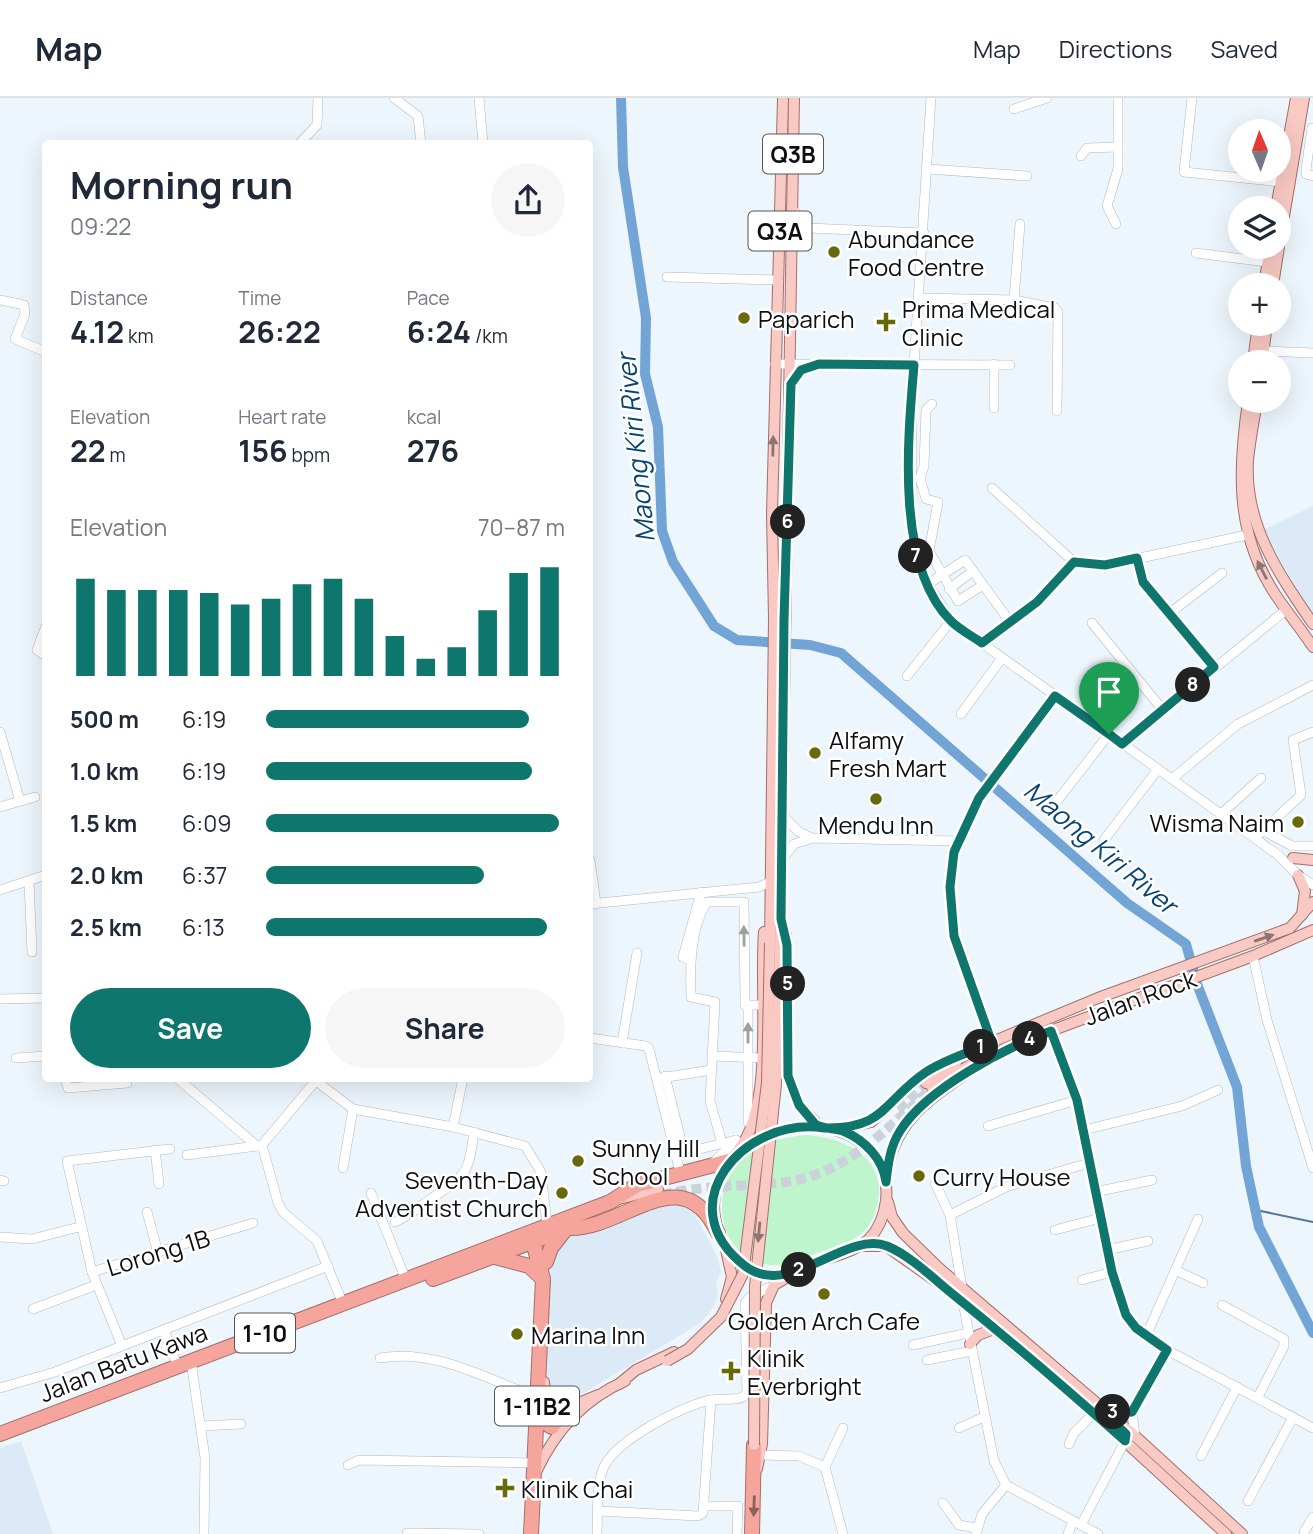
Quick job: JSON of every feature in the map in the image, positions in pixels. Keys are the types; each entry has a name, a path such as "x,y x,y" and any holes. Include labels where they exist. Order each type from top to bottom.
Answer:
{"highway":[{"path":"610,1202 637,1185 731,1159"},
{"path":"546,1262 551,1248 569,1228 677,1197 696,1202 721,1239"},
{"name":"Jalan Batu Kawa","path":"0,1442 343,1304 537,1233 610,1202"},
{"name":"Jalan Batu Kawa","path":"0,1434 493,1257 537,1233 569,1228"},
{"name":"1-11B2","path":"531,1534 535,1463 544,1407 537,1394 543,1279 537,1233"},
{"path":"493,1257 522,1263 543,1279"},
{"path":"752,1534 758,1450"}],"main road":[{"name":"Q3A","path":"775,944 776,920 771,882 779,619 771,544 776,280 783,98"},
{"name":"Q3B","path":"779,619 791,384 794,98"},
{"path":"1292,120 1296,98"},
{"path":"1287,196 1304,98"},
{"path":"1278,196 1281,182"},
{"path":"1266,273 1268,259"},
{"path":"791,348 814,364"},
{"path":"791,384 801,370 814,364"},
{"path":"1247,413 1239,481 1247,535 1263,574 1313,647"},
{"path":"1254,413 1248,484 1255,522 1277,572 1313,624"},
{"path":"778,668 783,816 776,920 787,945 788,1076 799,1105 823,1127"},
{"path":"1293,858 1313,860"},
{"path":"1297,875 1305,891 1301,917"},
{"name":"Jalan Rock","path":"823,1127 846,1128 871,1122 928,1071 1182,966 1290,928 1313,902"},
{"path":"619,1384 636,1370 680,1349 716,1316 731,1285 731,1267 721,1239 714,1195 731,1159 747,1140 758,1097 762,1058 764,931 776,920"},
{"name":"Jalan Rock","path":"992,1043 929,1086 1051,1031 1311,932"},
{"path":"537,1233 546,1262 544,1407 574,1405 667,1361 688,1349 722,1317 743,1273 767,1083 775,944"},
{"path":"758,1450 755,1286 776,1084 775,944"},
{"path":"857,1247 877,1228 886,1196 893,1144 901,1129 926,1104 986,1058"},
{"path":"731,1159 781,1131 823,1127 847,1133 870,1150 883,1170 886,1182"},
{"name":"Jalan Batu Kawa","path":"569,1228 658,1192 610,1202"},
{"path":"886,1196 892,1217 903,1233 1096,1410"},
{"path":"721,1239 755,1272 780,1275 857,1247 886,1246 963,1303 1126,1434 1226,1534"},
{"path":"758,1450 768,1294 774,1285 800,1269"},
{"path":"970,1343 978,1335 994,1329"},
{"path":"534,1478 555,1437 598,1395"},
{"path":"1130,1439 1242,1534"}],"street":[{"path":"303,140 317,125 318,98"},
{"path":"394,98 418,116 421,140"},
{"path":"480,98 483,140"},
{"path":"931,98 910,465 912,538 928,584 951,621 1255,838 1278,855 1297,875 1313,885"},
{"path":"1014,109 1047,98"},
{"path":"1116,224 1107,206 1118,169 1118,98"},
{"path":"1192,98 1182,169 1186,173 1228,177"},
{"path":"1299,126 1313,128 1306,169 1307,174 1313,176"},
{"path":"1080,156 1087,148 1118,147"},
{"path":"929,169 1027,176"},
{"path":"792,209 808,228"},
{"path":"1014,300 1020,224"},
{"path":"792,243 808,228 924,233"},
{"path":"1196,253 1267,262"},
{"path":"667,276 776,280"},
{"path":"920,298 1014,300 1049,306 1058,312 1057,411"},
{"path":"0,300 23,305 25,314 16,341 42,351"},
{"path":"1291,355 1313,353"},
{"path":"775,364 1010,365"},
{"path":"994,364 994,408"},
{"path":"932,404 926,410 924,466 920,478 926,499 938,502 929,549 949,589 960,601 983,584"},
{"path":"910,465 924,466"},
{"path":"992,488 1074,562 1105,565 1247,535"},
{"path":"1137,558 1143,582 1214,667"},
{"path":"928,584 963,560 1005,615"},
{"path":"982,643 1037,602 1074,562"},
{"path":"949,589 973,571"},
{"path":"1170,613 1222,573"},
{"path":"1122,744 1286,610"},
{"path":"907,676 951,621"},
{"path":"1092,623 1162,709"},
{"path":"42,637 37,650 42,653"},
{"path":"961,714 1002,658"},
{"path":"1172,779 1238,724 1313,685"},
{"path":"992,1043 954,936 950,887 957,841 979,798 1055,696"},
{"path":"0,732 20,801"},
{"path":"1255,838 1301,795 1293,740 1313,732"},
{"path":"1057,801 1109,734"},
{"path":"1104,840 1157,769"},
{"path":"1221,814 1261,778"},
{"path":"0,807 34,797"},
{"path":"783,816 799,832 814,838"},
{"path":"1262,830 1292,846 1313,846"},
{"path":"782,860 794,844 814,838 957,841"},
{"path":"1278,855 1313,866"},
{"path":"0,890 42,876"},
{"path":"29,881 32,952"},
{"path":"593,903 760,887 771,882"},
{"path":"701,892 686,958 691,997 715,1002 710,1101 722,1143"},
{"path":"698,914 711,900 744,902 748,1122"},
{"path":"622,1042 637,953"},
{"path":"1253,956 1267,1020 1313,1168"},
{"path":"0,999 42,998"},
{"path":"747,1005 763,1005"},
{"path":"1051,1031 1077,1100 1112,1272 1126,1315 1146,1336 1167,1350 1313,1428"},
{"path":"593,1038 649,1049 684,1153 736,1140"},
{"path":"16,1058 42,1056"},
{"path":"712,1056 762,1058"},
{"path":"660,1078 711,1070"},
{"path":"660,1078 680,1172"},
{"path":"182,1082 260,1146 278,1203 283,1212 317,1241 343,1304"},
{"path":"187,1155 260,1146 314,1082"},
{"path":"321,1082 353,1109 453,1127 525,1146 541,1172 537,1233"},
{"path":"453,1127 462,1082"},
{"path":"65,1083 127,1083"},
{"path":"1084,1130 1182,1106 1218,1090"},
{"path":"710,1166 736,1140 748,1122 758,1097"},
{"path":"988,1126 1077,1100"},
{"path":"343,1168 353,1109"},
{"path":"395,1222 411,1215 459,1181 469,1162 474,1132"},
{"path":"159,1184 155,1150 170,1149"},
{"name":"Lorong 1B","path":"155,1150 66,1161 79,1227 92,1272 253,1223"},
{"path":"950,1214 1006,1187 1089,1163"},
{"path":"1095,1192 1152,1180"},
{"path":"935,1183 950,1214 963,1290"},
{"path":"371,1193 406,1280"},
{"path":"147,1212 158,1252"},
{"path":"1055,1230 1100,1218"},
{"path":"1146,1336 1198,1219"},
{"path":"0,1237 32,1239 79,1227"},
{"path":"1107,1250 1148,1241"},
{"path":"0,1388 55,1372 328,1266"},
{"path":"939,1268 950,1270 960,1267"},
{"path":"1175,1270 1203,1283"},
{"path":"92,1272 122,1346"},
{"path":"1082,1280 1112,1272"},
{"path":"33,1309 96,1285"},
{"path":"597,1534 604,1467 612,1458 650,1427 710,1400 736,1399 747,1392 746,1303 750,1297 774,1285"},
{"path":"963,1303 994,1461 1006,1486 1098,1534"},
{"path":"1222,1305 1284,1339 1284,1346 1258,1397"},
{"path":"164,1331 185,1367 202,1426 205,1458 204,1534"},
{"path":"913,1345 970,1343"},
{"path":"926,1360 970,1343"},
{"path":"1068,1534 1130,1439 1132,1412 1167,1350"},
{"path":"380,1358 410,1355 440,1361 526,1393 537,1394"},
{"path":"1200,1456 1237,1387"},
{"path":"598,1511 698,1516 706,1506 710,1400"},
{"path":"1069,1444 1074,1433 1096,1410 1132,1412"},
{"path":"959,1428 984,1417"},
{"path":"1248,1501 1293,1417"},
{"path":"202,1426 241,1424"},
{"path":"843,1534 825,1467 844,1428"},
{"path":"758,1450 799,1456 825,1467"},
{"path":"348,1465 359,1460 535,1463"},
{"path":"943,1503 959,1525 976,1531 982,1514 1006,1486"},
{"path":"706,1506 738,1506 737,1534"},
{"path":"1304,1532 1313,1517"},
{"path":"407,1533 479,1534"}],"shaded area":[{"path":"1313,506 1313,616 1263,530"},
{"path":"669,1201 690,1205 717,1256 721,1272 716,1282 718,1296 711,1311 699,1324 575,1398 550,1398 547,1388 548,1264 567,1237 583,1234"},
{"path":"21,1441 53,1534 0,1534 0,1448"}],"green space":[{"path":"807,1135 848,1145 869,1161 879,1185 876,1210 865,1231 840,1245 789,1263 771,1265 753,1261 739,1251 729,1237 723,1220 725,1184 733,1168 746,1154 775,1141"}],"waterway":[{"name":"Maong Kiri River","path":"621,98 623,167 646,318 645,374 658,427 662,531 673,562 714,626 737,640 810,645 841,653 1127,903 1186,944 1197,984 1237,1087 1246,1166 1259,1227 1313,1333"},
{"path":"1256,1210 1313,1222"}],"tunnel":[{"path":"898,1109 926,1083"},
{"path":"662,1195 807,1178 827,1170 865,1147 932,1088"}],"place":[{"name":"Abundance Food Centre","path":"834,252"},
{"name":"Paparich","path":"744,318"},
{"name":"Prima Medical Clinic","path":"886,322"},
{"name":"Alfamy Fresh Mart","path":"815,753"},
{"name":"Mendu Inn","path":"876,799"},
{"name":"Wisma Naim","path":"1298,822"},
{"name":"Sunny Hill School","path":"578,1161"},
{"name":"Curry House","path":"919,1176"},
{"name":"Seventh-Day Adventist Church","path":"562,1193"},
{"name":"Golden Arch Cafe","path":"824,1294"},
{"name":"Marina Inn","path":"517,1334"},
{"name":"Klinik Everbright","path":"731,1371"},
{"name":"Klinik Chai","path":"505,1488"}],"route":[{"path":"1109,734 1055,696 979,798 957,841 950,887 954,936 992,1043 928,1071 871,1122 846,1128 825,1128 824,1128 809,1127 788,1128 743,1149 733,1157 720,1178 714,1195 714,1209 716,1227 724,1245 732,1255 755,1272 786,1274 870,1244 894,1250 963,1303 1125,1441 1126,1434 1099,1408 1118,1413 1132,1412 1167,1350 1136,1328 1126,1315 1112,1272 1077,1100 1051,1031 986,1058 915,1114 901,1129 893,1144 886,1182 883,1170 870,1150 841,1130 825,1128 820,1127 815,1124 791,1091 788,1076 787,945 781,919 783,668 791,384 801,370 819,364 914,365 910,465 912,538 922,574 944,612 951,621 982,643 1037,602 1074,562 1105,565 1137,558 1143,582 1214,667 1128,736 1122,744 1109,734"}]}
